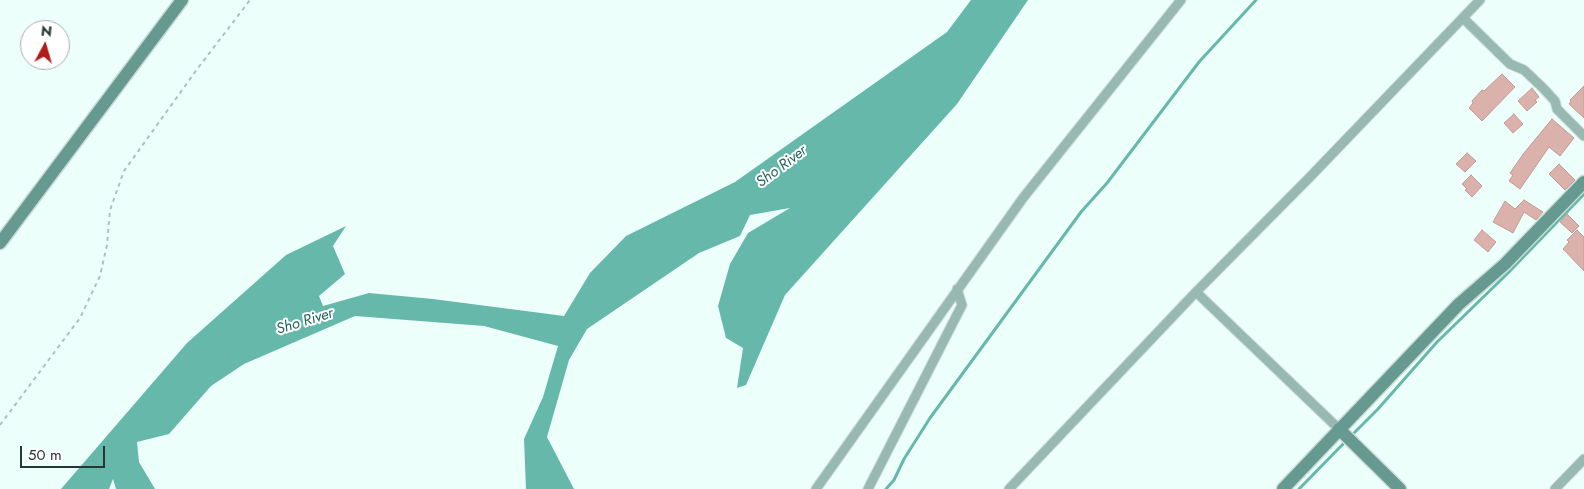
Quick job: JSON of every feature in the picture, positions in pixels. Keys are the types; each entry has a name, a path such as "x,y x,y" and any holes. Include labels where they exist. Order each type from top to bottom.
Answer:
{"street":[{"path":"0,243 182,0"},
{"path":"816,489 1022,198 1182,0"},
{"path":"1009,489 1196,292 1309,178 1480,0"},
{"path":"1463,18 1510,64 1524,70 1543,88 1555,101 1557,109 1584,136"},
{"path":"1282,489 1459,304 1505,264 1584,182"},
{"path":"868,489 962,305 957,289"},
{"path":"1196,292 1400,489"},
{"path":"1555,489 1584,459"}],"path":[{"path":"0,425 80,318 100,276 107,245 110,210 124,172 198,68 250,0"}],"water":[{"name":"Sho River","path":"971,0 1028,0 957,104 785,295 746,385 737,388 743,348 726,338 718,306 730,264 748,233 790,208 750,215 740,236 699,253 587,329 569,360 547,437 574,489 526,489 524,439 543,397 558,346 484,326 355,316 244,364 211,386 169,434 137,442 139,462 155,489 116,489 113,479 109,489 61,489 187,343 286,255 346,226 333,246 345,274 319,296 323,306 369,293 433,299 564,316 590,273 626,236 735,182 947,32"}],"building":[{"path":"1502,74 1515,87 1482,121 1469,108 1473,103 1472,101 1482,90 1484,91"},
{"path":"1584,86 1584,118 1569,104 1570,100"},
{"path":"1532,88 1539,97 1535,100 1537,102 1527,111 1518,101"},
{"path":"1514,114 1523,124 1513,133 1504,123"},
{"path":"1552,119 1574,138 1560,156 1549,147 1520,189 1509,181 1513,175 1510,173"},
{"path":"1467,153 1476,161 1465,172 1456,164"},
{"path":"1559,164 1575,180 1565,190 1549,174"},
{"path":"1471,175 1482,186 1472,197 1462,184"},
{"path":"1524,200 1543,212 1536,220 1524,212 1513,233 1493,222 1505,201 1515,209"},
{"path":"1567,214 1579,226 1572,233 1560,222"},
{"path":"1482,230 1496,242 1488,252 1474,240"},
{"path":"1577,230 1584,237 1584,271 1563,249 1569,242 1567,240"}],"waterway":[{"path":"886,489 894,480 904,459 930,418 1081,212 1107,183 1199,62 1256,0"},
{"path":"1350,437 1378,409 1437,342 1507,274 1584,194"},
{"path":"1299,489 1346,441"}]}
